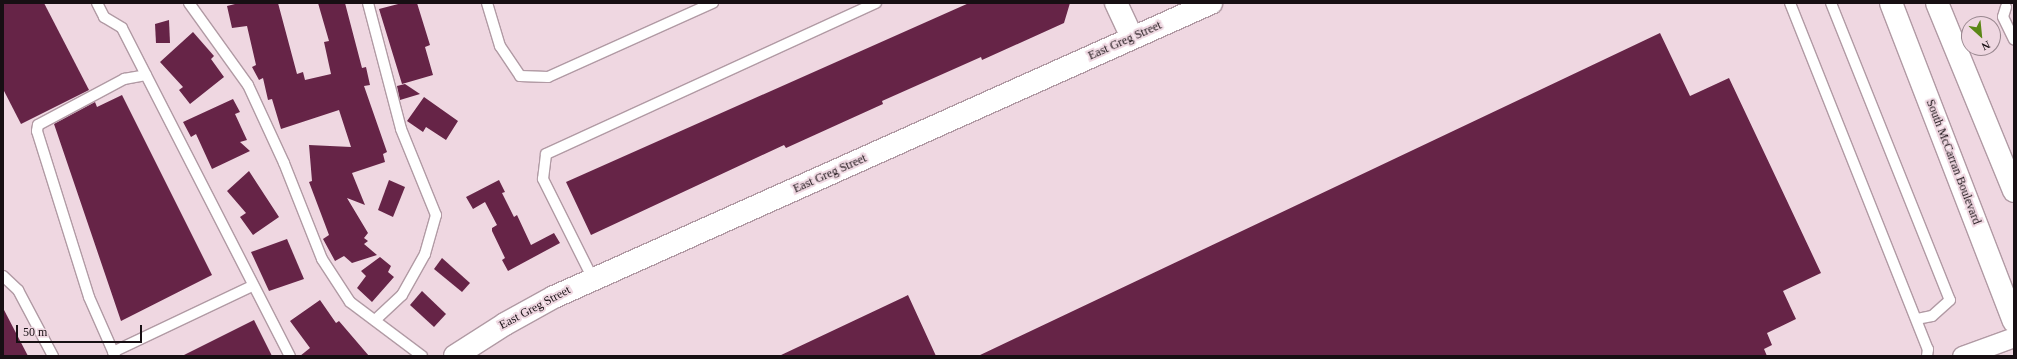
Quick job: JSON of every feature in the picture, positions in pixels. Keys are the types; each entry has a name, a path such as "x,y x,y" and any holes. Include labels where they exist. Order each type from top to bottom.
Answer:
{"main road":[{"path":"1116,3 1132,38"},
{"name":"East Greg Street","path":"455,356 528,310 593,279 1211,3"},
{"name":"South McCarran Boulevard","path":"1891,3 2014,321"},
{"path":"1937,3 2014,191"}],"street":[{"path":"1962,356 2014,337"}],"lane":[{"path":"97,3 104,17 122,28 252,286 290,356"},
{"path":"189,3 248,84 284,163 322,259 350,302 422,356"},
{"path":"368,3 401,129 436,215 425,254 402,295 375,320"},
{"path":"487,3 500,46 520,76 548,77 713,3"},
{"path":"593,279 543,179 546,154 876,3"},
{"path":"1790,3 1928,352"},
{"path":"1831,3 1950,300 1932,316 1916,319"},
{"path":"2008,4 2003,17 2014,40"},
{"path":"146,75 124,79 38,124 37,131 88,297 114,354 252,286"},
{"path":"3,276 18,290 53,356"}],"building":[{"path":"3,3 44,3 89,90 21,124 3,89"},
{"path":"239,3 278,3 297,74 303,72 305,80 331,74 324,42 329,41 318,3 345,3 362,68 366,67 370,85 364,86 387,152 383,154 385,162 352,173 365,205 347,198 368,233 364,238 368,241 364,244 377,255 352,263 344,256 335,261 323,239 329,235 309,182 312,181 309,145 351,147 339,110 281,129 272,99 268,100 263,78 259,80 252,67 256,65 247,26 232,28 227,6"},
{"path":"402,3 417,3 430,45 425,47 433,75 402,84 379,9"},
{"path":"969,3 1070,3 1064,23 982,60 981,57 882,101 883,104 786,148 784,145 591,235 566,182"},
{"path":"169,20 170,43 156,43 155,24"},
{"path":"193,32 214,56 211,59 224,77 190,104 179,90 183,87 160,62"},
{"path":"1660,33 1690,96 1729,78 1821,273 1783,291 1796,319 1767,333 1772,345 1764,349 1767,356 978,356"},
{"path":"405,84 420,94 400,100 397,86"},
{"path":"122,95 212,275 121,321 54,124 95,102 97,107"},
{"path":"424,97 458,121 446,140 426,127 423,132 407,121"},
{"path":"233,99 240,112 235,114 247,140 240,142 250,151 212,169 196,134 191,137 183,122"},
{"path":"249,171 279,217 253,235 240,217 246,213 227,191"},
{"path":"389,180 405,187 393,217 378,210"},
{"path":"499,180 505,192 502,193 514,217 517,215 531,245 554,233 560,243 508,271 502,260 505,258 492,231 492,228 497,225 485,202 473,209 466,197"},
{"path":"287,239 304,279 269,291 251,252"},
{"path":"380,257 391,266 388,272 394,277 372,302 357,288 366,276 361,271"},
{"path":"442,258 470,283 462,292 434,269"},
{"path":"422,291 446,314 434,327 410,305"},
{"path":"908,295 936,356 779,356 902,298"},
{"path":"320,300 336,323 339,321 369,356 300,356 310,348 290,321"},
{"path":"3,308 28,356 3,356"},
{"path":"254,320 272,356 182,356"}]}
